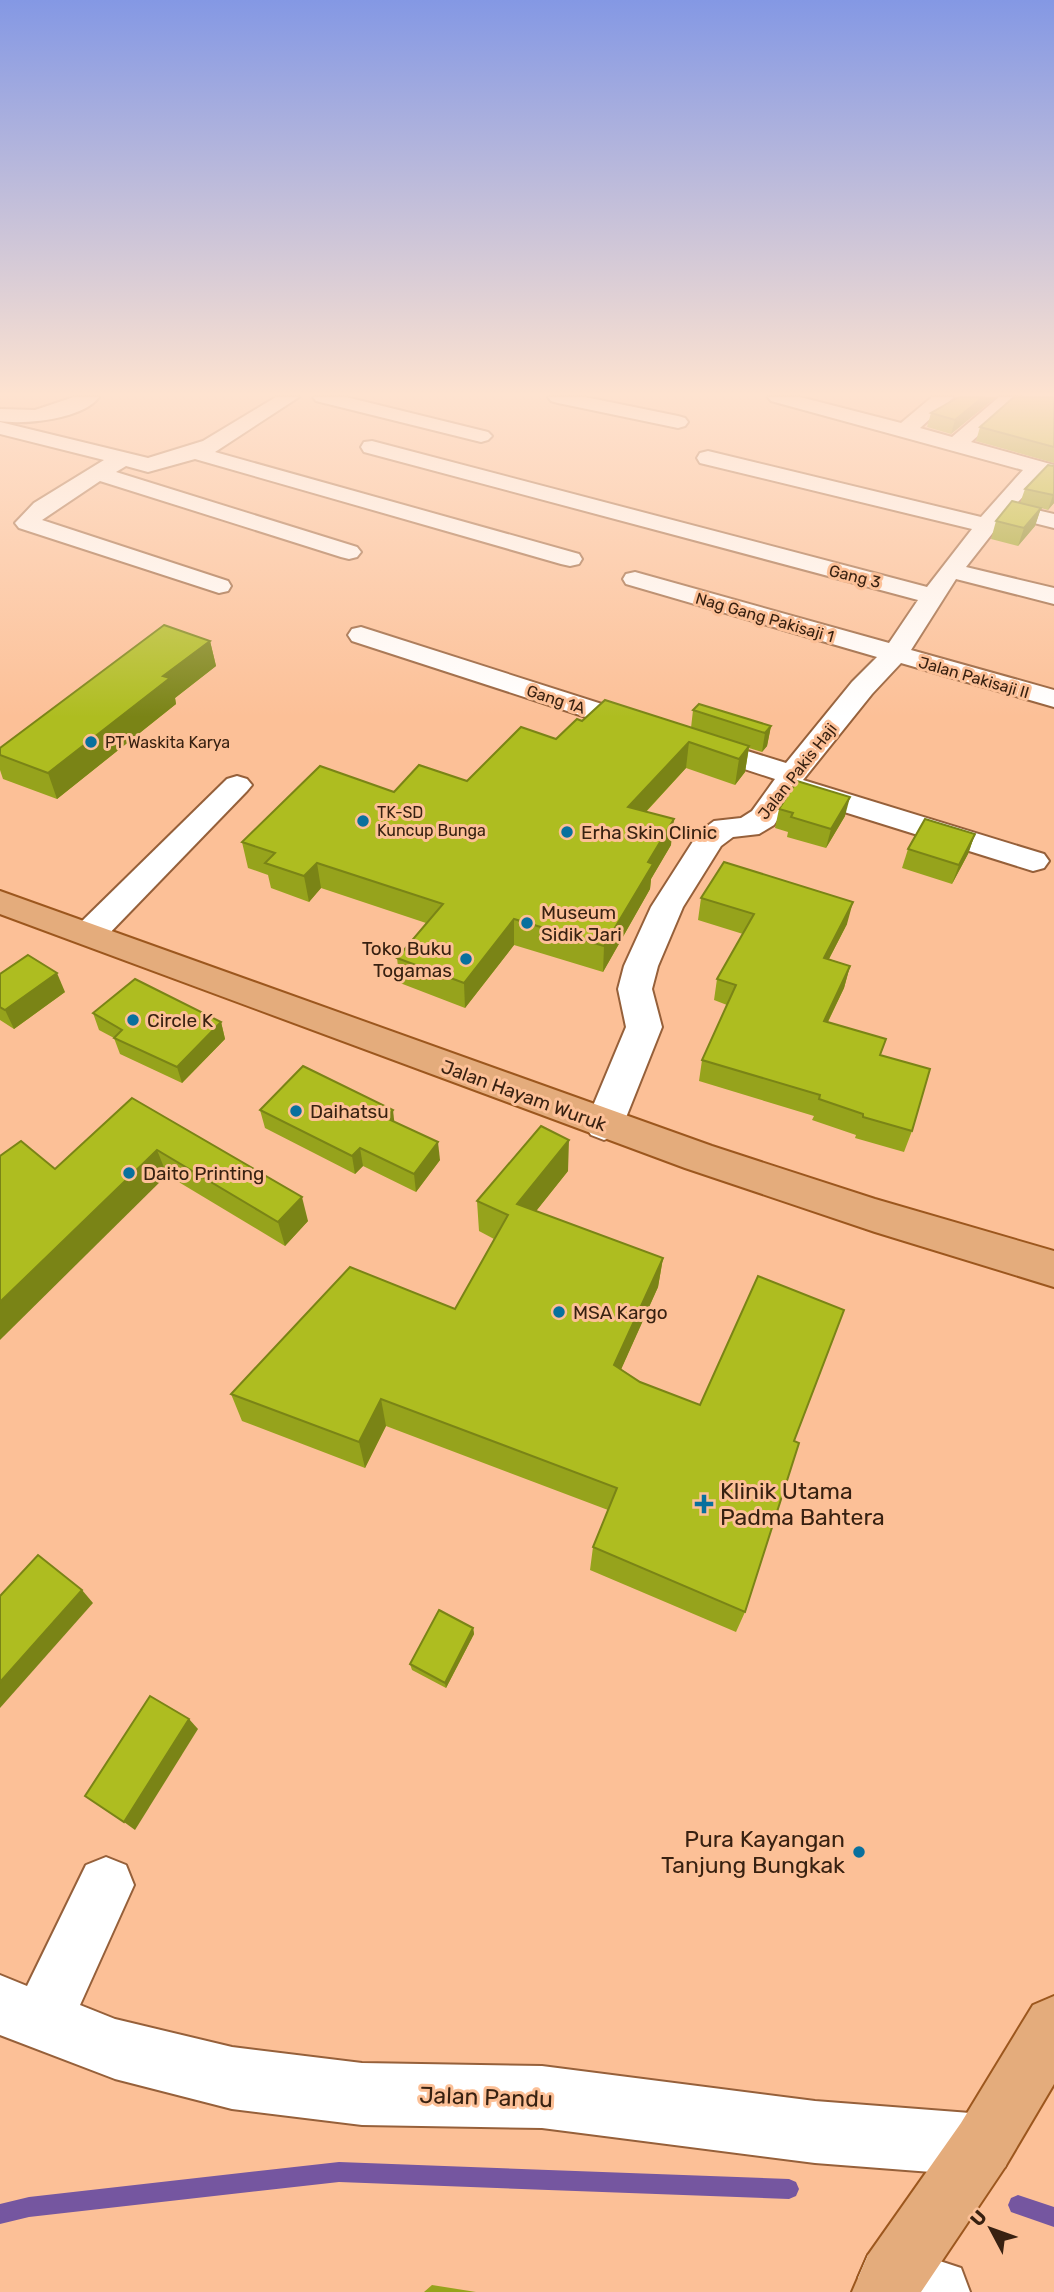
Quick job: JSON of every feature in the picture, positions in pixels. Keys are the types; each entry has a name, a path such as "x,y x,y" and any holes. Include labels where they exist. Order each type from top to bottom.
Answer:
{"main road":[{"name":"Jalan Hayam Wuruk","path":"0,902 604,1125 944,1238 1054,1269"},
{"path":"904,2287 1054,2025"}],"street":[{"path":"49,504 30,517 27,523 219,586"},
{"path":"196,504 349,552"},
{"path":"376,504 570,559"},
{"name":"Gang 3","path":"586,504 932,596"},
{"path":"934,504 993,516 1054,521"},
{"name":"Jalan Pakis Haji","path":"604,1125 644,1027 635,989 641,966 667,907 716,832 757,823 862,688 895,654 950,570 993,516 1007,504"},
{"path":"950,570 1054,597"},
{"name":"Nag Gang Pakisaji 1","path":"635,579 895,654"},
{"name":"Gang 1A","path":"361,635 668,735 789,780 1033,861"},
{"name":"Jalan Pakisaji II","path":"895,654 1054,699"},
{"path":"90,933 237,785"},
{"path":"21,2013 106,1885"},
{"name":"Jalan Pandu","path":"21,2013 115,2049 244,2079 362,2094 542,2097 815,2132 983,2145"}],"building":[{"path":"1010,504 1041,508 1024,528 996,521"},
{"path":"164,625 210,641 163,676 170,678 48,773 0,755 0,748"},
{"path":"605,700 749,746 739,759 689,742 628,807 674,819 648,862 653,864 604,946 514,919 464,983 397,958 443,904 317,863 304,876 265,863 275,853 242,842 320,766 394,792 419,765 467,781 521,727 556,739 577,719 582,721"},
{"path":"699,704 771,726 765,733 693,710"},
{"path":"797,781 850,797 831,829 791,817 793,813 779,809"},
{"path":"925,819 975,834 959,865 908,849"},
{"path":"724,862 853,902 824,958 850,966 824,1021 886,1039 880,1055 930,1069 912,1131 863,1117 863,1114 819,1099 820,1095 702,1060 736,985 717,979 754,914 701,898"},
{"path":"28,955 57,973 5,1010 0,1007 0,974"},
{"path":"135,979 221,1022 177,1067 114,1038 122,1030 93,1013"},
{"path":"303,1066 393,1110 386,1118 438,1142 414,1174 360,1148 352,1156 260,1110"},
{"path":"132,1098 302,1197 278,1222 157,1150 0,1302 0,1156 21,1141 55,1169"},
{"path":"541,1126 569,1140 517,1204 663,1258 614,1365 640,1382 700,1405 758,1276 844,1310 794,1441 799,1443 745,1612 593,1547 617,1488 381,1399 359,1442 231,1394 350,1267 455,1309 508,1215 477,1201"},
{"path":"38,1555 82,1590 0,1682 0,1596"},
{"path":"439,1610 473,1628 445,1683 410,1664"},
{"path":"150,1696 189,1719 124,1822 85,1796"}],"waterway":[{"path":"0,2214 29,2207 339,2172 789,2189"},
{"path":"1018,2205 1054,2217"}],"place":[{"name":"PT Waskita Karya","path":"91,742"},
{"name":"TK-SD Kuncup Bunga","path":"363,821"},
{"name":"Erha Skin Clinic","path":"567,832"},
{"name":"Museum Sidik Jari","path":"527,923"},
{"name":"Toko Buku Togamas","path":"466,959"},
{"name":"Circle K","path":"133,1020"},
{"name":"Daihatsu","path":"296,1111"},
{"name":"Daito Printing","path":"129,1173"},
{"name":"MSA Kargo","path":"559,1312"},
{"name":"Klinik Utama Padma Bahtera","path":"704,1504"},
{"name":"Pura Kayangan Tanjung Bungkak","path":"859,1852"}]}
